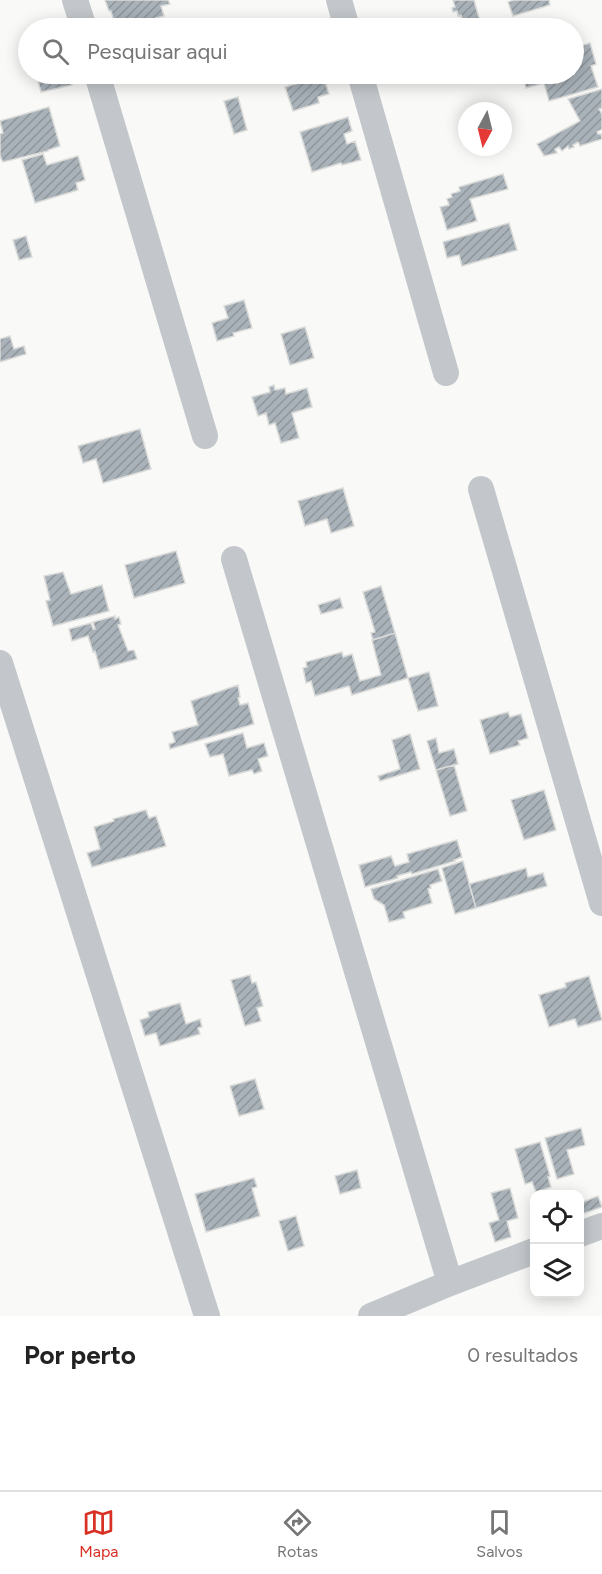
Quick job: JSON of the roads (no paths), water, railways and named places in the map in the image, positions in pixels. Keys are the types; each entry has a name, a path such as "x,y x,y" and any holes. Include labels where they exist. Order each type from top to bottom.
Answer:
{"street":[{"path":"75,0 81,18"},
{"path":"339,0 344,18"},
{"path":"100,84 205,436"},
{"path":"363,84 446,373"},
{"path":"481,489 602,903"},
{"path":"234,559 450,1283"},
{"path":"0,663 207,1316"},
{"path":"584,1232 602,1226"},
{"path":"371,1316 530,1253"}]}
